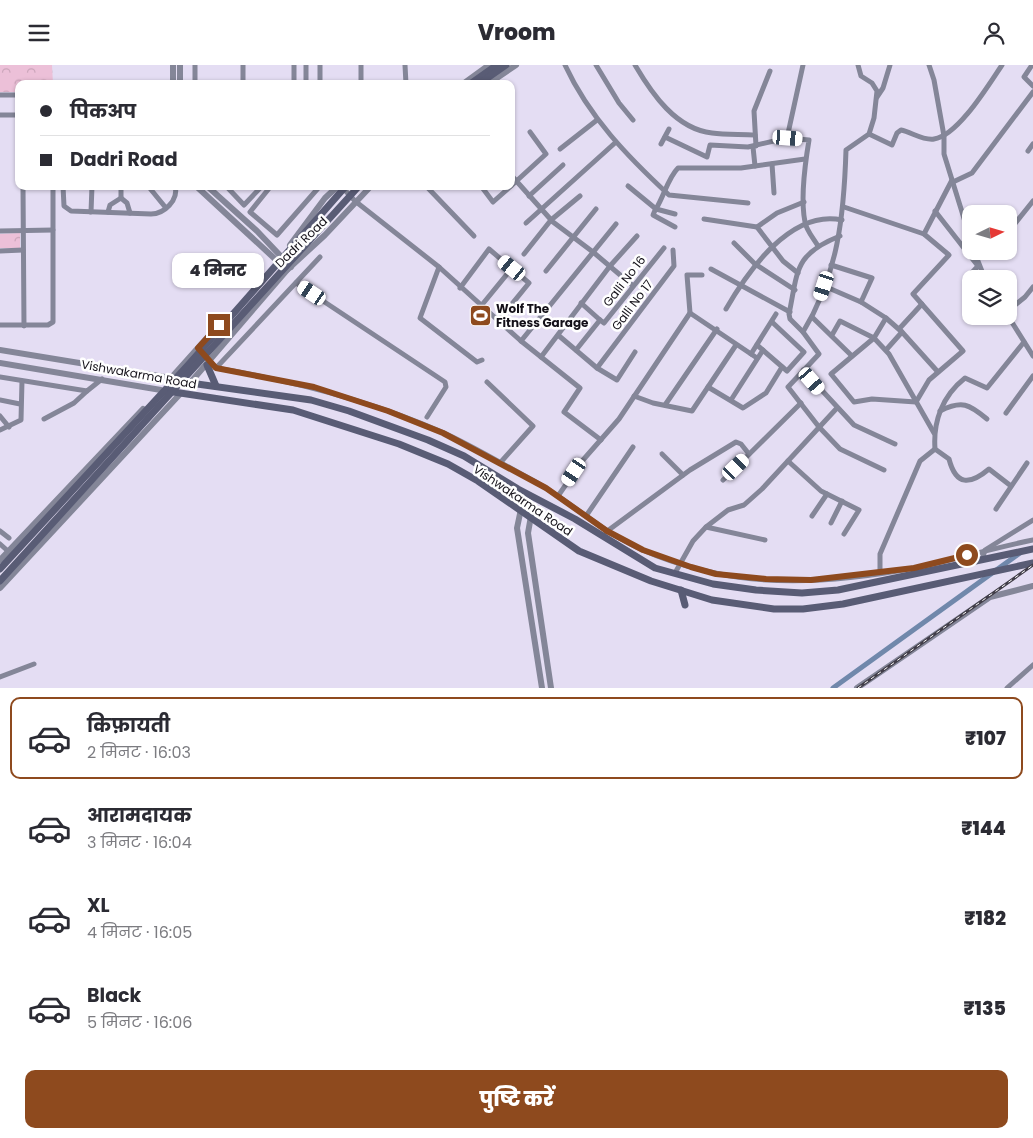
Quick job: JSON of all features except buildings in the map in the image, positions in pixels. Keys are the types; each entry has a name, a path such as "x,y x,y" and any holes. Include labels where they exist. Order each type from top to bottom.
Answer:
{"main road":[{"path":"475,80 496,65"},
{"path":"485,80 506,65"},
{"path":"0,569 188,365 342,190"},
{"path":"0,581 355,190"},
{"path":"219,325 232,336"},
{"path":"209,363 216,386"},
{"name":"Vishwakarma Road","path":"171,378 190,383 311,400 349,411 428,440 475,463 605,534 655,568 713,584 747,589 802,593 838,590 1033,549"},
{"name":"Vishwakarma Road","path":"162,389 293,410 323,418 399,444 448,464 521,509 579,551 651,581 712,600 774,609 803,609 884,595 1033,563"},
{"path":"904,576 896,584 899,589 904,591"},
{"path":"881,581 888,582 891,587 890,591 884,595"},
{"path":"681,590 685,605"}],"street":[{"path":"173,65 173,80"},
{"path":"180,65 180,80"},
{"path":"195,65 195,80"},
{"path":"243,65 243,80"},
{"path":"294,65 294,80"},
{"path":"306,65 306,80"},
{"path":"320,65 320,80"},
{"path":"361,65 361,80"},
{"path":"405,65 406,80"},
{"path":"468,80 489,65"},
{"path":"494,80 516,65"},
{"path":"566,65 584,103 597,120 616,142 669,195 748,203"},
{"path":"596,65 620,103 634,120"},
{"path":"635,65 646,83 676,117 700,130 712,133 755,135"},
{"path":"788,138 803,65"},
{"path":"858,65 861,75 874,85 878,97"},
{"path":"804,332 824,286 840,236 844,207 846,150 869,134 878,97 883,88 890,65"},
{"path":"929,65 944,136 944,154 962,211"},
{"path":"869,134 892,145 900,130 931,139 944,136 958,125 1002,65"},
{"path":"1032,65 1024,77 1033,86"},
{"path":"755,166 754,111 770,71"},
{"path":"924,234 953,181 972,173 1033,92"},
{"path":"0,95 15,95"},
{"path":"0,115 15,115"},
{"path":"560,149 597,120"},
{"path":"661,144 669,129"},
{"path":"530,132 546,154 517,181 551,220 594,251 632,285"},
{"path":"665,137 707,157 710,145 755,147 788,138 809,139 805,159 805,224 818,247"},
{"path":"526,223 616,142"},
{"path":"1028,151 1033,144"},
{"path":"675,227 652,215 666,192 673,173 678,168 755,166 805,159"},
{"path":"772,164 774,193"},
{"path":"529,196 563,165"},
{"path":"628,186 656,208 675,214"},
{"path":"23,190 24,326"},
{"path":"0,325 48,325 53,322 53,190"},
{"path":"63,190 63,202 66,209 92,212 157,214 166,208 176,194 176,190"},
{"path":"92,190 92,212"},
{"path":"120,198 121,190"},
{"path":"151,190 166,208"},
{"path":"201,190 289,268"},
{"path":"212,190 257,231 279,259"},
{"path":"230,190 244,205 258,190"},
{"path":"268,190 250,212 277,235 316,190"},
{"name":"Dadri Road","path":"171,378 279,259 325,198 335,190"},
{"path":"344,190 355,201 439,267 460,288 521,341 580,388 564,412 601,440"},
{"name":"Dadri Road","path":"190,383 289,268 325,235 367,190"},
{"path":"430,190 474,236"},
{"path":"484,190 493,202 506,190"},
{"path":"524,254 551,220 580,196"},
{"path":"108,212 110,205 120,198"},
{"path":"120,198 127,203 130,213"},
{"path":"1018,220 1033,201"},
{"path":"704,219 757,227 777,213 804,202"},
{"path":"844,207 924,234 949,255 913,294 963,351 929,380 916,402"},
{"path":"546,271 596,209"},
{"path":"935,211 979,266"},
{"path":"726,309 740,284 755,264 792,230 814,220 831,218 842,220"},
{"path":"257,231 263,223"},
{"path":"521,341 616,224"},
{"path":"757,227 783,261 798,273"},
{"path":"0,231 53,230"},
{"path":"542,357 610,266 637,236"},
{"path":"840,236 818,247 802,260 790,319 804,332 819,354 788,387 819,427 840,449 884,470"},
{"path":"734,243 755,264 795,290"},
{"name":"Galli No 16","path":"600,320 604,323 632,285 664,248"},
{"path":"460,288 489,249 512,268 529,283 498,321"},
{"path":"0,251 24,250"},
{"name":"Galli No 17","path":"598,368 674,266 673,250"},
{"path":"216,368 320,257"},
{"path":"298,259 308,268"},
{"path":"977,260 981,270"},
{"path":"831,265 872,278 861,302"},
{"path":"975,270 979,266"},
{"path":"439,267 420,318 477,362 482,360"},
{"path":"481,306 512,268"},
{"path":"711,269 790,312"},
{"path":"558,497 582,460 619,419 690,313 687,275 702,275"},
{"path":"296,283 445,382 446,387 426,417"},
{"path":"824,286 861,302 886,318 938,372"},
{"path":"1017,304 1026,297 1033,287"},
{"path":"576,350 600,320 581,303"},
{"path":"886,350 922,304"},
{"path":"690,313 717,329 736,345 757,358"},
{"path":"751,355 776,314"},
{"path":"812,317 852,357"},
{"path":"886,318 874,338 831,374 854,402 872,399 916,402"},
{"path":"832,335 840,321 874,338 886,350 934,433"},
{"path":"757,345 787,371 804,352 772,322"},
{"path":"1014,325 1033,355"},
{"path":"665,405 717,329"},
{"path":"558,335 598,368 617,380 635,353"},
{"path":"1011,486 989,469 978,478 968,481 960,479 952,471 949,459 936,449 934,433 940,411 950,391 965,378 987,388 1024,342"},
{"path":"634,396 692,411 736,345"},
{"path":"198,348 209,363 216,368 314,387 355,399 443,433 500,463 558,497 586,516 605,534 679,563 716,574 766,579 811,580 914,568 1033,540"},
{"name":"Vishwakarma Road","path":"0,350 171,378"},
{"path":"731,400 763,350"},
{"name":"Vishwakarma Road","path":"0,363 103,378 162,389"},
{"path":"708,387 743,407 766,393 782,367"},
{"path":"803,370 854,425 895,444"},
{"path":"1006,413 1033,376"},
{"path":"0,377 87,391"},
{"path":"44,419 74,403 103,378"},
{"path":"0,431 21,420 22,381"},
{"path":"487,382 533,426 500,463"},
{"path":"0,561 162,389"},
{"path":"0,588 181,393"},
{"path":"0,399 20,404"},
{"path":"723,480 800,403"},
{"path":"940,411 962,404 971,406 987,419"},
{"path":"675,573 693,541 706,527 728,510 744,505 837,408"},
{"path":"0,416 9,427"},
{"path":"605,534 683,475 736,442 741,444 749,454"},
{"path":"586,516 633,447"},
{"path":"880,572 880,554 920,461 936,449"},
{"path":"475,463 480,452"},
{"path":"662,455 683,475"},
{"path":"788,461 827,494 859,509 844,534"},
{"path":"996,509 1027,463"},
{"path":"812,515 827,494"},
{"path":"831,523 842,501"},
{"path":"521,509 517,528 542,688"},
{"path":"531,516 528,533 551,688"},
{"path":"982,560 985,550 1033,520"},
{"path":"706,527 765,541"},
{"path":"0,531 10,539"},
{"path":"0,544 9,552"},
{"path":"857,688 990,597 1033,586"},
{"path":"0,677 34,664"},
{"path":"1007,688 1033,665"}],"green space":[{"path":"0,65 52,65 53,80 15,80 15,92 0,92"},
{"path":"20,233 20,248 0,248 0,234"}],"waterway":[{"path":"833,688 1020,553"}],"railway":[{"path":"858,688 1033,565"}],"place":[{"name":"Wolf The Fitness Garage","path":"480,315"}],"route":[{"path":"219,325 198,348 216,368 314,387 355,399 443,433 546,488 607,531 643,550 691,567 716,574 766,579 811,580 914,568 967,555"}]}
